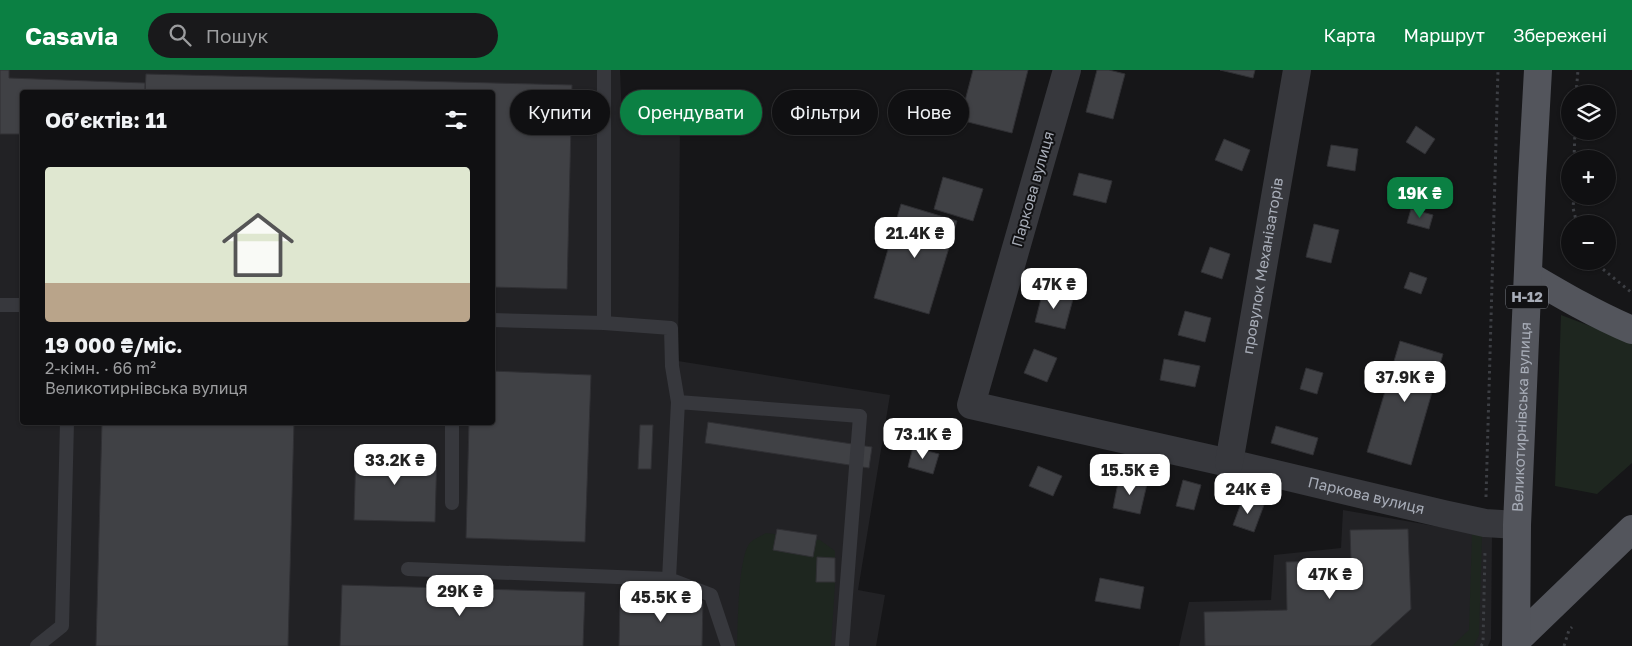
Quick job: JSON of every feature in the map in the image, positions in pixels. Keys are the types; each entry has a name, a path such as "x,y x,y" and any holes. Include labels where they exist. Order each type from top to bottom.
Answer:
{"main road":[{"name":"Великотирнівська вулиця","path":"1516,643 1517,525 1538,70"},
{"path":"1528,275 1581,306 1632,330"},
{"name":"Н-12","path":"1516,643 1632,529"}],"street":[{"name":"Паркова вулиця","path":"1068,70 971,404 1485,523 1517,525"},
{"name":"провулок Механізаторів","path":"1229,463 1297,70"}],"lane":[{"path":"604,70 604,323"},
{"path":"0,305 20,305"},
{"path":"495,320 604,323 671,328 672,366 678,402 669,579"},
{"path":"678,402 860,416 842,646"},
{"path":"37,646 62,626 67,425"},
{"path":"452,425 452,503"},
{"path":"408,569 669,579 711,595 728,646"}],"path":[{"path":"1481,646 1483,643 1498,70"},
{"path":"1577,85 1578,70"},
{"path":"1604,270 1632,293"}],"shaded area":[{"path":"0,70 620,70 620,135 680,135 678,361 890,395 858,590 885,595 876,646 0,646"},
{"path":"1561,315 1632,342 1632,463 1597,494 1555,486"},
{"path":"1343,510 1492,536 1491,639 1488,646 1179,646 1189,602 1271,600 1274,555 1341,548"},
{"path":"766,533 820,540 835,551 831,646 737,646 739,593 745,552 751,542"},
{"path":"1472,534 1482,536 1479,635 1474,646 1452,646 1469,630"}],"building":[{"path":"0,70 9,70 9,78 145,83 145,90 20,90 20,134 0,134"},
{"path":"973,70 1028,70 1012,133 969,122 968,90"},
{"path":"1097,70 1109,70 1125,74 1113,119 1086,112"},
{"path":"1220,70 1255,70 1253,78"},
{"path":"146,74 572,85 572,90 510,90 510,135 571,135 567,289 495,287 495,90 145,90"},
{"path":"1416,126 1435,139 1425,154 1406,142"},
{"path":"1224,139 1250,150 1242,171 1215,160"},
{"path":"1331,145 1358,149 1355,171 1327,166"},
{"path":"1079,173 1112,181 1106,203 1073,195"},
{"path":"943,177 983,189 973,221 934,209"},
{"path":"901,204 957,221 929,314 874,298"},
{"path":"1411,209 1433,215 1429,229 1407,223"},
{"path":"1314,224 1339,230 1331,263 1306,257"},
{"path":"1210,247 1230,254 1222,279 1201,272"},
{"path":"1410,272 1427,278 1421,294 1404,288"},
{"path":"1043,291 1073,299 1065,329 1035,322"},
{"path":"1185,311 1211,318 1205,342 1178,335"},
{"path":"1400,341 1443,354 1411,465 1367,452"},
{"path":"1034,349 1057,358 1047,382 1024,373"},
{"path":"1164,359 1200,366 1195,387 1160,380"},
{"path":"1306,368 1323,373 1317,394 1300,389"},
{"path":"495,371 591,375 585,542 466,538 469,425 495,425"},
{"path":"708,422 872,447 869,468 705,443"},
{"path":"102,425 294,425 288,646 96,646"},
{"path":"640,425 653,425 651,469 638,469"},
{"path":"1276,426 1318,438 1313,455 1271,443"},
{"path":"913,447 939,454 933,474 908,467"},
{"path":"356,450 437,453 435,522 354,520"},
{"path":"1038,466 1062,476 1053,496 1029,486"},
{"path":"1119,478 1147,484 1140,514 1113,508"},
{"path":"1183,480 1201,485 1194,510 1176,506"},
{"path":"1243,498 1264,505 1254,532 1233,525"},
{"path":"777,529 817,535 813,557 773,550"},
{"path":"1408,529 1411,609 1370,646 1205,646 1204,612 1287,610 1286,562 1351,560 1350,530"},
{"path":"817,557 835,558 835,582 816,582"},
{"path":"1100,578 1144,587 1140,609 1095,601"},
{"path":"342,585 585,592 583,646 340,646"},
{"path":"620,599 703,601 702,646 619,646"}]}
